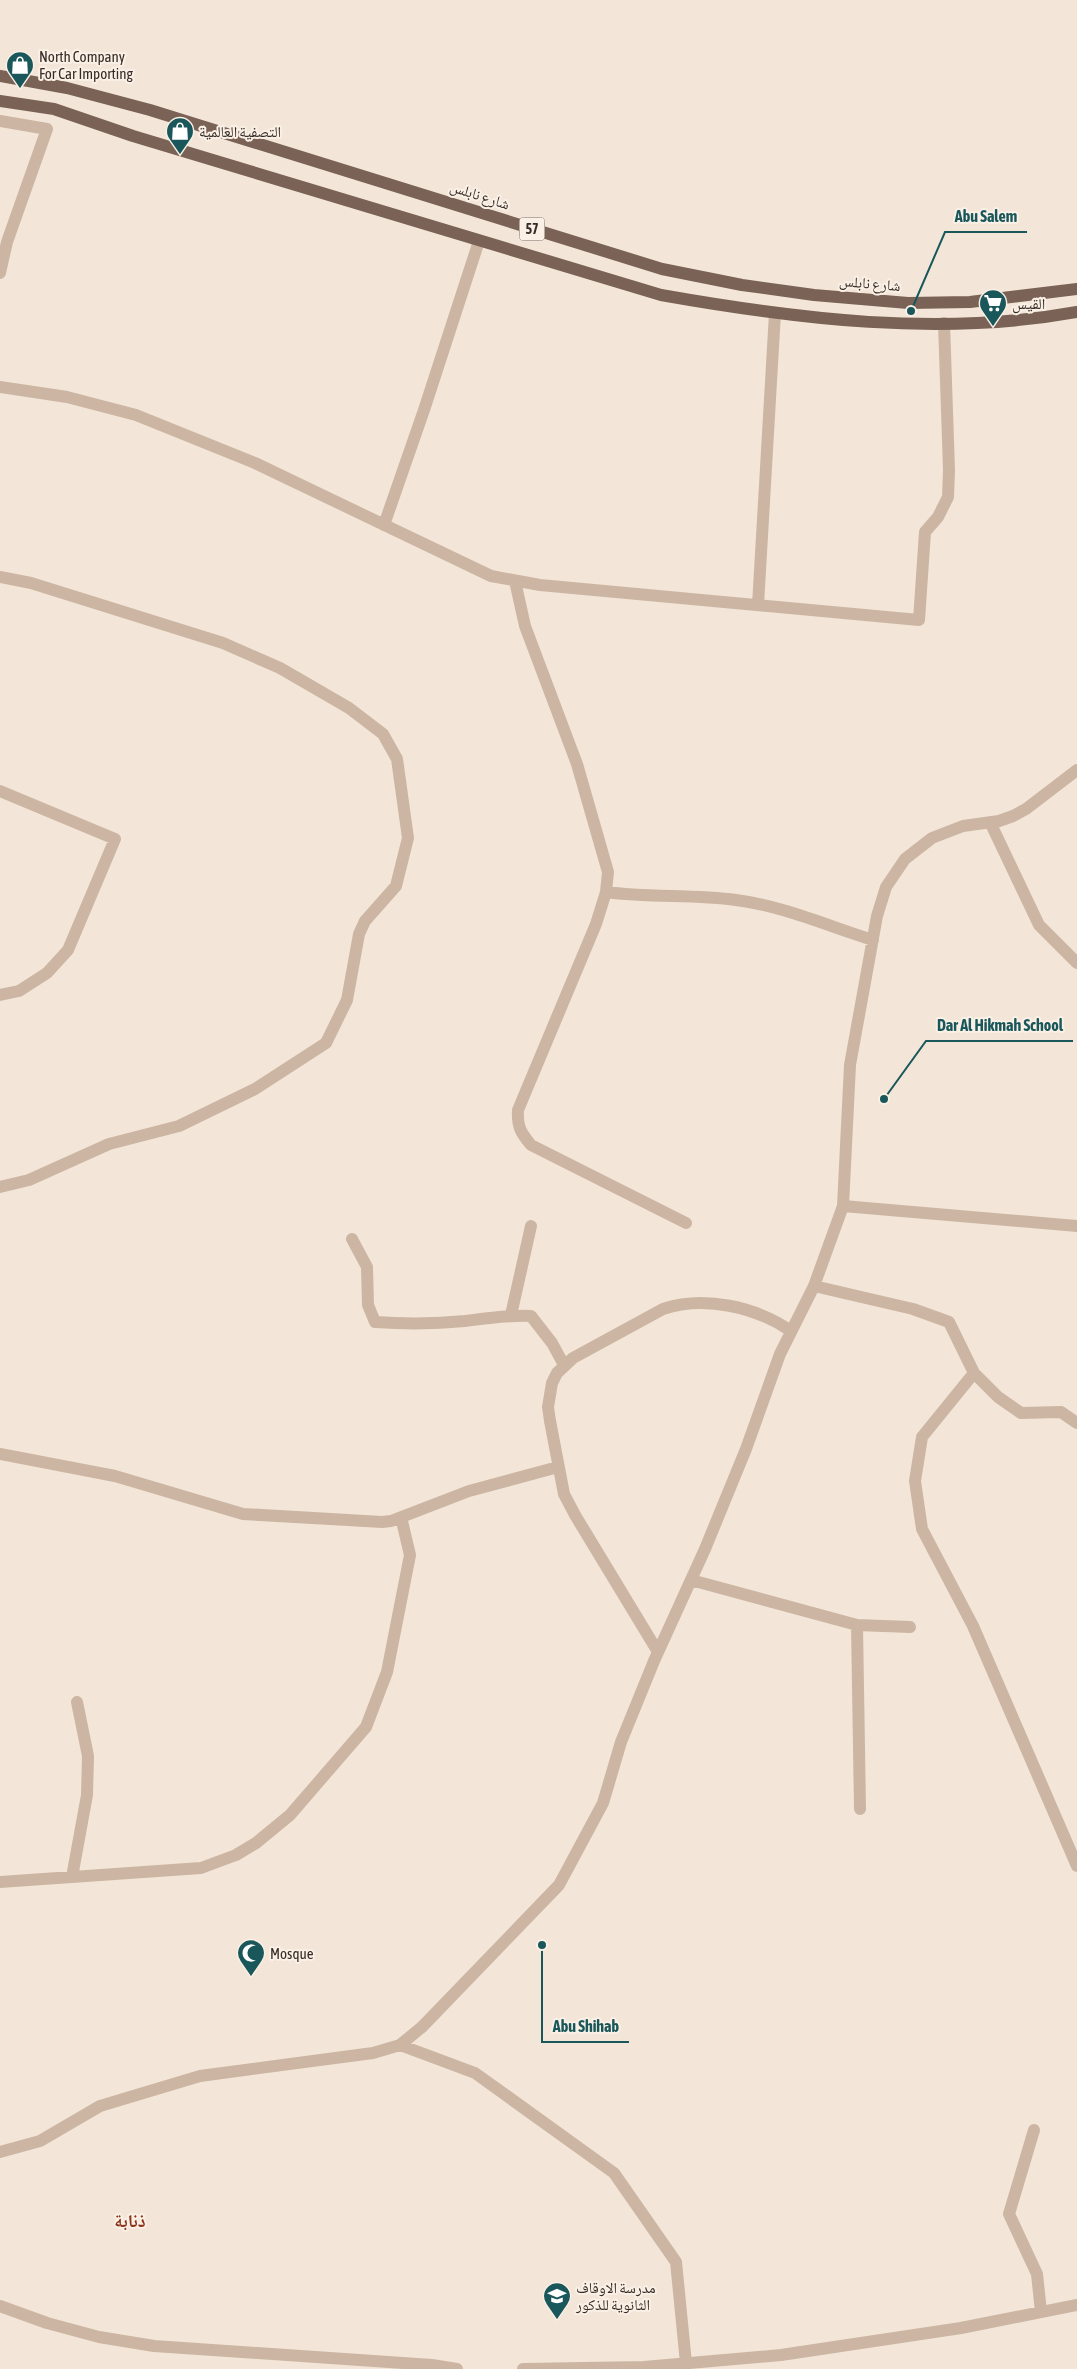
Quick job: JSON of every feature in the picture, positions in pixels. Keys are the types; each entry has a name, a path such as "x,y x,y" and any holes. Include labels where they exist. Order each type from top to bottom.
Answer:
{"main road":[{"name":"شارع نابلس","path":"0,76 67,88 150,110 662,269 733,283 814,295 908,303 970,302 1077,289"},
{"name":"57","path":"0,101 54,109 133,136 661,295 775,313 855,322 989,323 1042,319 1077,312"}],"street":[{"path":"0,121 47,129 7,242 0,273"},
{"path":"384,524 424,410 479,241"},
{"path":"758,605 775,313"},
{"path":"0,386 67,397 136,415 256,463 490,576 540,585 918,620 924,532 938,517 948,497 949,470 944,323"},
{"path":"0,577 31,583 223,643 280,668 349,708 383,734 397,758 401,774 408,838 396,886 365,921 358,934 347,1000 326,1043 256,1089 179,1126 109,1144 29,1180 0,1187"},
{"path":"515,581 525,626 577,764 608,872 606,892 596,924 518,1110 517,1122 520,1132 531,1145 686,1224"},
{"path":"0,2152 40,2141 100,2106 200,2076 373,2054 400,2045 422,2027 560,1885 603,1803 621,1742 746,1449 780,1354 814,1286 843,1206 850,1065 880,903 886,887 906,859 918,848 947,831 1012,816 1026,809 1077,770"},
{"path":"0,791 115,839 68,950 47,973 19,991 0,995"},
{"path":"990,822 1039,925 1077,962"},
{"path":"606,892 636,896 713,897 739,900 780,910 873,940"},
{"path":"843,1206 1077,1226"},
{"path":"511,1315 531,1226"},
{"path":"352,1239 367,1267 368,1305 375,1322 404,1324 464,1321 511,1315 530,1316 552,1343 564,1364"},
{"path":"814,1286 913,1309 949,1322 974,1373 998,1397 1021,1413 1061,1412 1077,1423"},
{"path":"658,1652 570,1508 564,1494 548,1407 552,1383 564,1364 662,1309 676,1305 702,1303 747,1310 778,1322 791,1331"},
{"path":"974,1373 922,1437 915,1480 922,1529 973,1626 1077,1866"},
{"path":"0,1454 115,1476 243,1514 382,1522 401,1517 469,1491 558,1467"},
{"path":"0,1882 201,1868 236,1854 256,1843 273,1830 298,1806 366,1727 387,1672 410,1555 401,1517"},
{"path":"691,1580 857,1625 910,1627"},
{"path":"857,1625 860,1809"},
{"path":"72,1877 88,1795 88,1756 77,1702"},
{"path":"400,2045 475,2073 614,2173 676,2262 686,2363"},
{"path":"1034,2130 1009,2214 1037,2274 1042,2312"},
{"path":"524,2369 644,2367 781,2355 961,2328 1077,2305"},
{"path":"0,2306 47,2323 98,2337 154,2346 432,2365 456,2369"}],"place":[{"name":"North Company For Car Importing","path":"20,89"},
{"name":"التصفية العالمية","path":"180,155"},
{"name":"Abu Salem","path":"911,311"},
{"name":"القيس","path":"993,327"},
{"name":"Dar Al Hikmah School","path":"884,1099"},
{"name":"Abu Shihab","path":"542,1945"},
{"name":"Mosque","path":"251,1977"},
{"name":"مدرسة الاوقاف الثانوية للذكور","path":"557,2320"}],"district":[{"name":"ذنابة","path":"130,2220"}]}
